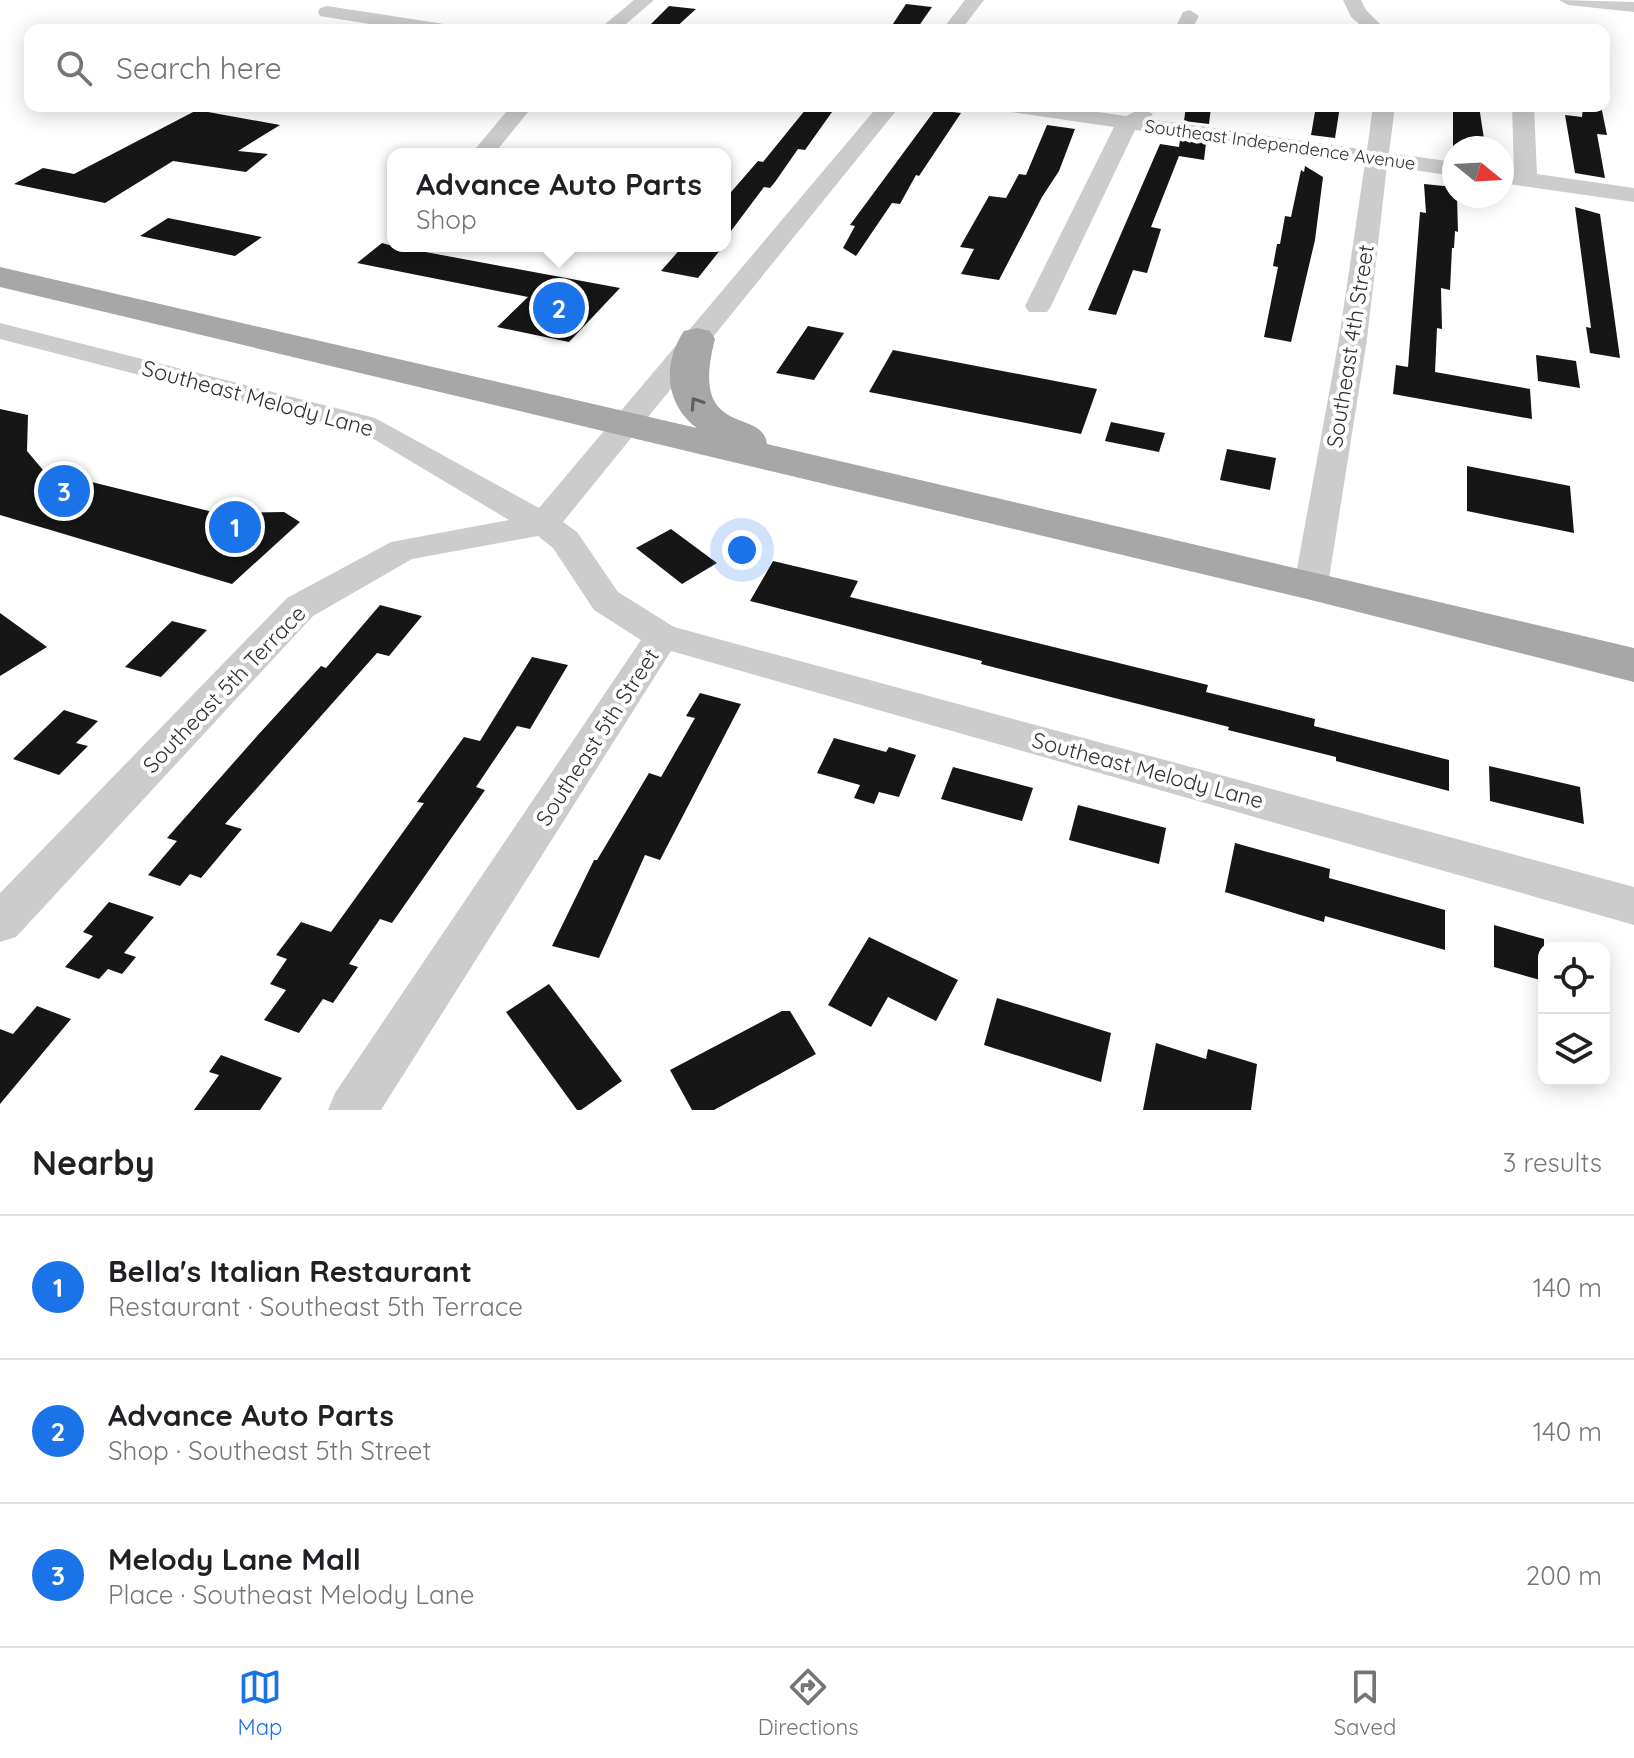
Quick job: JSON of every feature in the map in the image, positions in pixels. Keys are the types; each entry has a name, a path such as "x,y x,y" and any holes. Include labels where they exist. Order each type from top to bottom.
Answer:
{"main road":[{"path":"0,277 1311,585 1634,665"},
{"path":"697,339 689,363 687,386 693,404 713,422 782,461"}],"street":[{"path":"615,24 645,0"},
{"path":"956,24 975,0"},
{"path":"1352,0 1358,13 1370,24"},
{"path":"1568,0 1634,7"},
{"path":"327,12 405,24"},
{"path":"487,148 517,112"},
{"path":"544,524 884,112"},
{"name":"Southeast Independence Avenue","path":"1095,112 1137,115 1442,167"},
{"name":"Southeast 4th Street","path":"1311,585 1353,339 1383,112"},
{"path":"1522,112 1514,178 1634,195"},
{"path":"1038,306 1137,115"},
{"name":"Southeast Melody Lane","path":"0,331 364,424 404,443 500,502 544,524"},
{"name":"Southeast 5th Street","path":"353,1110 662,636 606,601 565,540 544,524"},
{"name":"Southeast 5th Terrace","path":"0,923 300,607 403,550 544,524"},
{"name":"Southeast Melody Lane","path":"662,636 1634,906"}],"building":[{"path":"906,4 932,7 920,24 893,24"},
{"path":"669,6 696,9 680,24 651,24"},
{"path":"193,112 280,125 238,151 268,154 246,172 173,161 105,203 14,184 43,168 74,174"},
{"path":"804,112 832,112 805,150 798,149 775,182 770,188 764,187 731,231 731,192 758,161 763,162"},
{"path":"934,112 961,113 919,176 916,175 900,204 892,203 856,256 843,248 855,226 850,225"},
{"path":"1185,112 1210,112 1209,124 1184,121"},
{"path":"1315,112 1339,112 1335,138 1311,135"},
{"path":"1453,112 1480,112 1484,136 1453,136"},
{"path":"1582,112 1602,112 1607,135 1597,134 1605,178 1575,173 1565,115 1582,117"},
{"path":"1047,125 1075,129 1059,171 999,280 961,274 974,249 960,247 989,196 1006,198 1019,174 1026,175"},
{"path":"1180,140 1206,143 1204,160 1179,156 1151,227 1161,229 1147,273 1133,270 1116,315 1088,310 1160,144 1179,147"},
{"path":"1305,166 1323,177 1315,240 1291,342 1264,337 1278,267 1273,266 1277,244 1280,244 1285,216 1291,217 1301,170 1304,172"},
{"path":"1424,184 1442,186 1442,208 1457,208 1458,232 1455,231 1452,248 1450,290 1441,288 1442,329 1437,328 1435,372 1530,389 1532,419 1393,394 1396,365 1408,367 1420,212 1426,213"},
{"path":"1575,207 1600,214 1620,358 1590,353 1586,327 1591,328"},
{"path":"168,218 262,237 235,256 140,236"},
{"path":"382,243 387,244 387,252 425,252 620,288 569,342 497,327 528,297 357,263"},
{"path":"678,252 719,252 698,278 661,271"},
{"path":"808,326 844,333 814,380 776,373"},
{"path":"893,350 1097,389 1081,434 869,392"},
{"path":"1536,355 1576,361 1580,388 1538,381"},
{"path":"0,409 28,415 27,451 43,470 217,513 284,512 300,522 232,584 0,515"},
{"path":"1111,422 1165,433 1159,452 1105,441"},
{"path":"1227,449 1276,458 1270,490 1220,480"},
{"path":"1467,466 1570,486 1574,533 1467,511"},
{"path":"671,529 717,563 682,584 636,548"},
{"path":"773,561 858,581 850,597 1208,685 1206,692 1315,719 1314,726 1449,760 1449,791 1336,761 1336,757 1228,730 1229,727 750,601"},
{"path":"380,605 422,616 389,656 377,653 225,824 242,829 201,878 190,874 180,886 148,875 177,841 167,838 321,666 326,668"},
{"path":"0,613 47,647 0,676"},
{"path":"172,621 207,630 161,677 125,667"},
{"path":"532,657 568,665 530,729 517,726 476,787 485,790 392,923 380,919 349,964 358,967 333,1003 323,999 299,1033 264,1020 286,990 270,984 287,959 276,955 301,922 331,932 424,803 417,802 464,737 480,741"},
{"path":"700,693 741,704 660,860 645,855 599,958 552,946 594,860 597,860 649,773 661,777 695,718 686,716"},
{"path":"64,710 98,721 76,743 88,746 59,775 13,759"},
{"path":"834,738 886,752 889,747 916,755 899,797 879,792 874,804 854,798 860,785 817,773"},
{"path":"1489,766 1580,787 1584,824 1490,801"},
{"path":"953,767 1033,788 1022,821 941,799"},
{"path":"1078,805 1166,828 1159,864 1069,840"},
{"path":"1235,843 1330,869 1329,878 1445,910 1445,950 1325,916 1324,922 1225,892"},
{"path":"109,902 154,917 124,953 136,957 122,974 108,969 99,979 65,967 93,936 83,932"},
{"path":"1494,925 1544,939 1544,942 1538,942 1538,979 1494,967"},
{"path":"869,937 958,980 936,1021 888,997 871,1027 828,1005"},
{"path":"549,984 622,1081 581,1110 577,1110 506,1012"},
{"path":"997,998 1111,1033 1101,1082 984,1045"},
{"path":"37,1006 71,1019 0,1104 0,1029 13,1034"},
{"path":"782,1011 790,1011 816,1054 714,1110 692,1110 670,1070"},
{"path":"1156,1043 1206,1059 1208,1049 1257,1064 1251,1110 1143,1110"},
{"path":"221,1055 282,1078 260,1110 194,1110 219,1075 209,1072"}],"place":[{"name":"Advance Auto Parts","path":"559,308"},
{"name":"Melody Lane Mall","path":"64,491"},
{"name":"Bella's Italian Restaurant","path":"235,527"}]}
